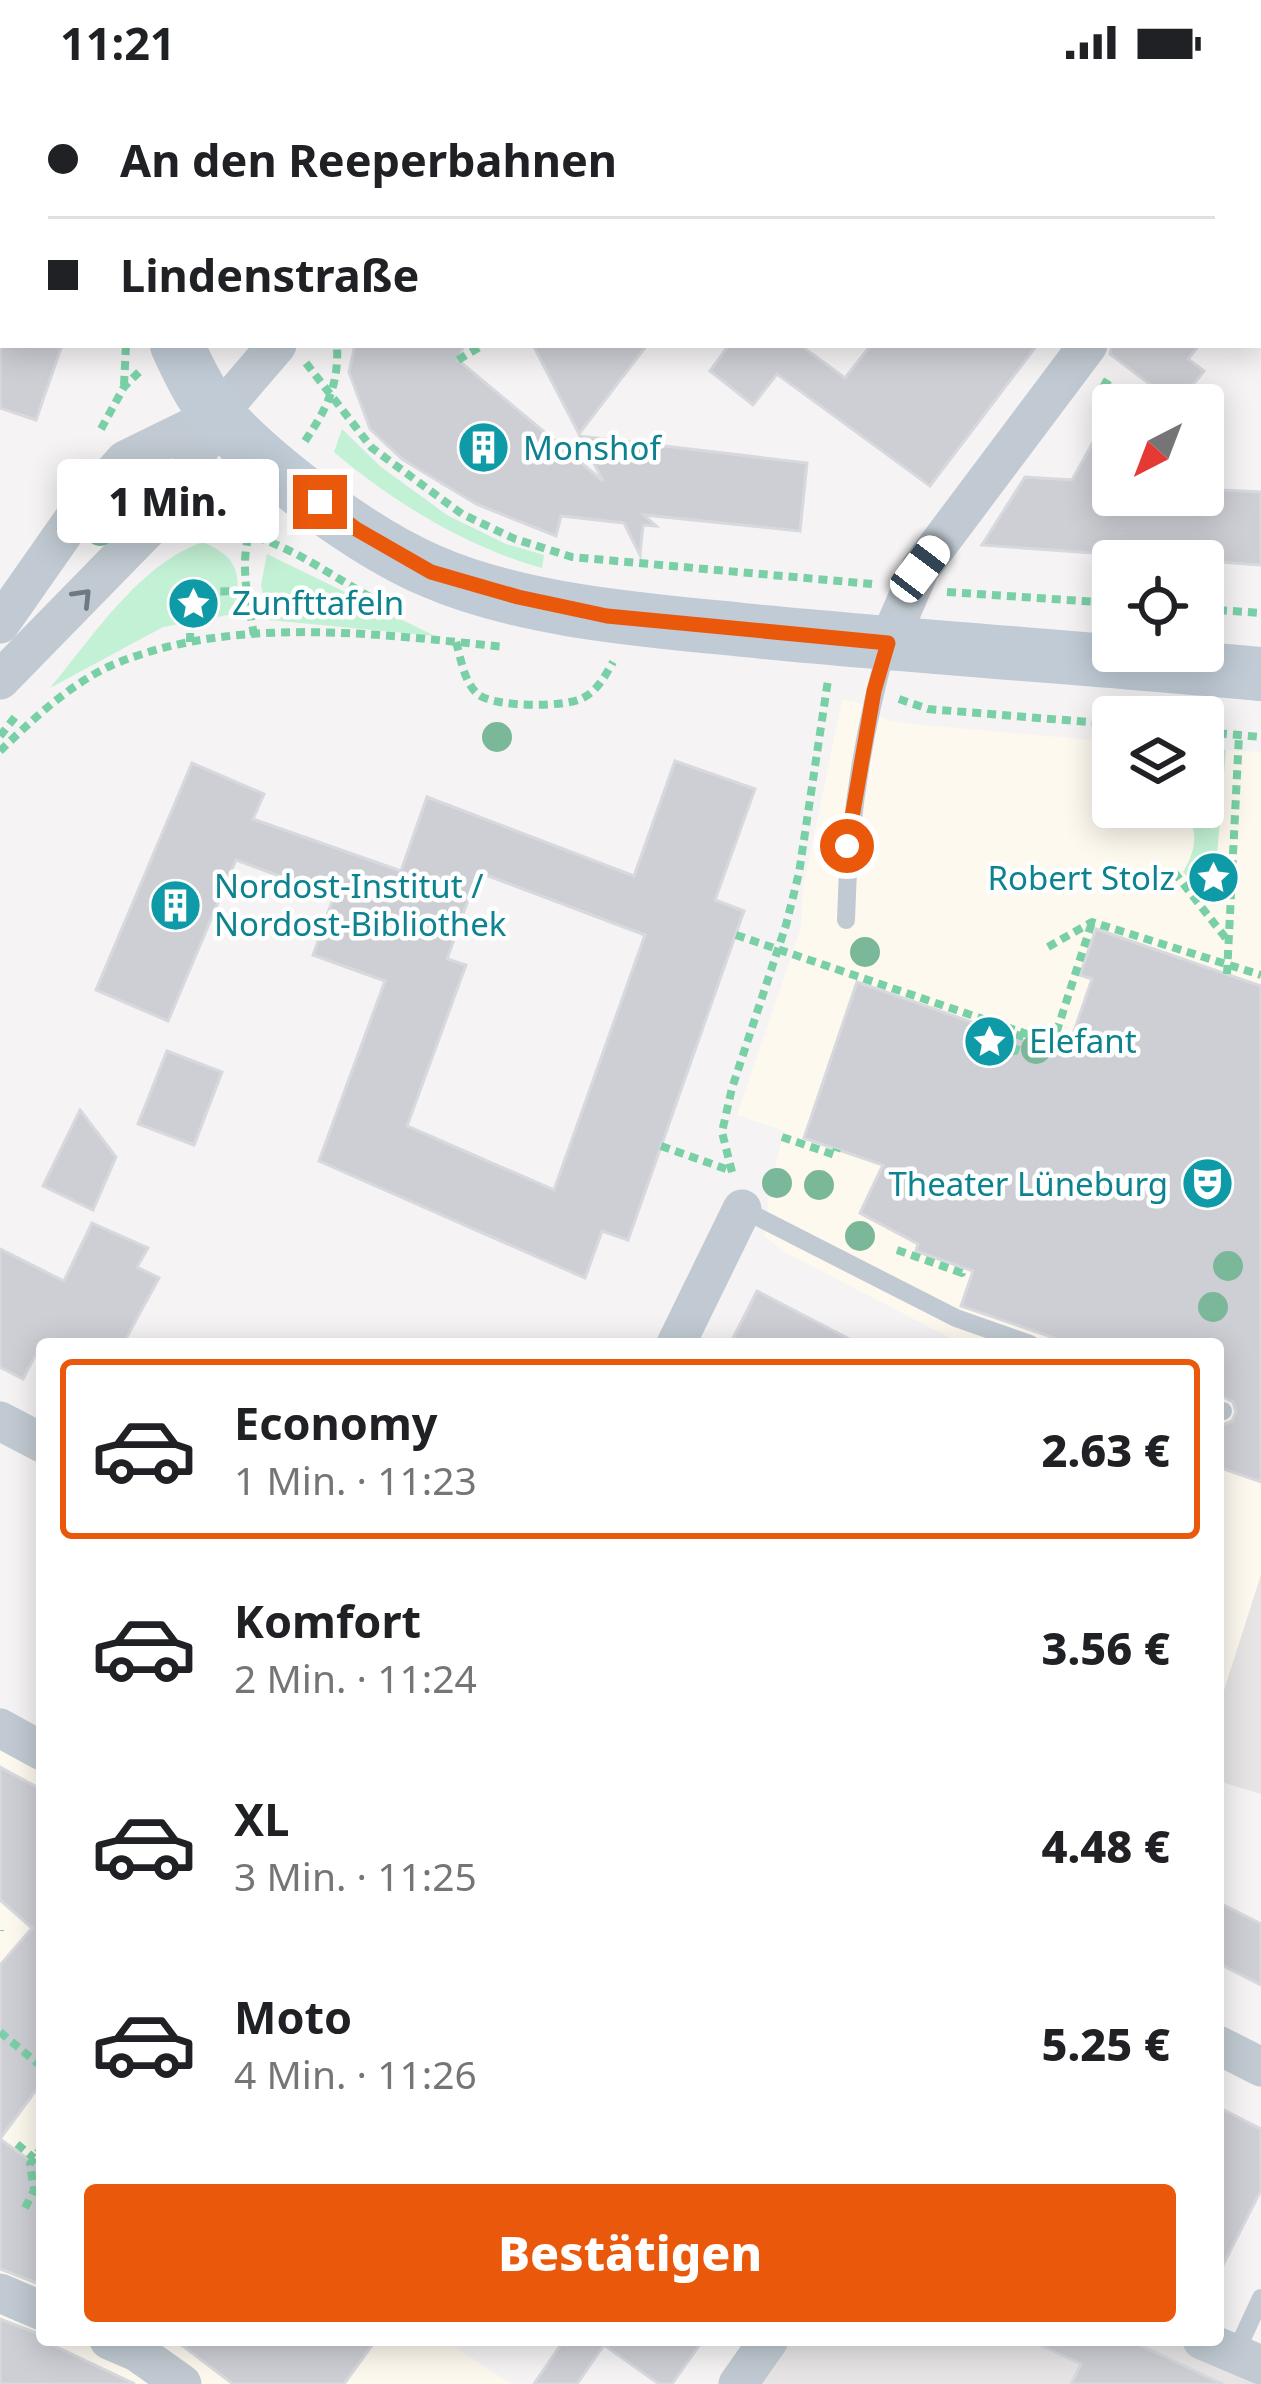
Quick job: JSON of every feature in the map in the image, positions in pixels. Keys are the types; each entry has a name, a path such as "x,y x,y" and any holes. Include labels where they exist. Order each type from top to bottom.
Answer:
{"main road":[{"path":"178,348 218,415 284,474 356,529 431,572 607,616 1261,674"}],"street":[{"path":"888,643 920,569 1086,348"},
{"path":"0,624 66,528 125,460 218,415 291,352"},
{"path":"0,680 172,504 218,415"},
{"path":"678,1338 737,1190"},
{"path":"0,1421 36,1440"},
{"path":"0,1728 36,1748"},
{"path":"1224,2048 1261,2067"},
{"path":"0,2294 36,2309"},
{"path":"738,2384 765,2346"},
{"path":"127,2354 182,2384"}],"lane":[{"path":"846,920 850,819 888,643"},
{"path":"737,1190 956,1318 1013,1338"},
{"path":"1233,2353 1261,2297"}],"path":[{"path":"98,436 124,387 126,348"},
{"path":"332,400 337,348"},
{"path":"458,359 478,348"},
{"path":"291,352 372,448 413,481 462,514 572,557 1092,602"},
{"path":"201,531 246,533 246,591 254,635"},
{"path":"737,1190 722,1132 778,950 808,832 839,580"},
{"path":"190,642 191,598 201,592 246,591"},
{"path":"1224,610 1261,613"},
{"path":"0,751 40,712 108,667 190,642 334,634 506,647"},
{"path":"456,642 469,684 479,696 491,700 562,704 582,699 599,686 614,661"},
{"path":"1224,734 1261,737"},
{"path":"1227,969 1240,735"},
{"path":"1174,872 1228,941"},
{"path":"736,935 1053,1042 1092,922"},
{"path":"1048,947 1092,922 1227,969 1261,975"},
{"path":"1009,1050 1015,1052 1021,1032"},
{"path":"782,1136 835,1155 837,1149"},
{"path":"661,1146 737,1190"},
{"path":"897,1250 962,1273 963,1267"},
{"path":"1,2035 36,2063"},
{"path":"16,2144 34,2158"},
{"path":"25,2209 34,2190 30,2164 36,2155"}],"shaded area":[{"path":"842,700 855,701 887,720 1092,740 1092,828 1224,828 1224,750 1261,752 1261,1575 1224,1690 1224,1338 950,1338 786,1253 764,1236 784,1131 737,1115 801,928 803,888"},
{"path":"1261,1575 1261,1794 1224,1783 1224,1690"},
{"path":"0,1742 36,1763 36,2346 454,2346 511,2384 0,2384"},
{"path":"784,2346 1188,2346 1261,2379 1261,2384 758,2384"}],"green space":[{"path":"342,429 381,467 447,515 506,544 544,555 542,568 459,536 381,489 334,452"},
{"path":"203,542 231,562 239,613 163,627 50,688 137,585 158,567"},
{"path":"267,554 435,636 269,620 261,585"},
{"path":"1192,828 1219,828 1213,902 1183,872 1194,840"}],"building":[{"path":"0,348 61,348 36,420 0,408"},
{"path":"354,348 463,348 458,360 603,481 580,436 807,463 800,531 644,515 656,526 643,525 640,555 624,523 561,516 556,536 476,504 402,459 370,429 349,372"},
{"path":"535,348 645,348 579,434"},
{"path":"727,348 804,348 845,378 869,348 1035,348 930,486 777,374 753,405 710,371"},
{"path":"1111,348 1197,348 1188,359 1204,371 1194,384 1149,384 1110,354"},
{"path":"1092,444 1092,516 1224,516 1224,490 1261,492 1261,565 1224,562 1224,540 1092,540 1092,553 982,545 1025,477 1072,480"},
{"path":"675,761 755,789 715,900 744,911 628,1240 602,1231 585,1278 319,1161 385,981 313,955 334,896 236,860 168,1021 96,990 192,763 264,794 253,819 401,871 427,797 634,876","holes":["478,872 645,935 554,1190 407,1126 466,965 447,959"]},
{"path":"1096,929 1261,986 1261,1482 1224,1469 1224,1424 1236,1412 1233,1402 1224,1397 1224,1338 1054,1338 961,1306 973,1271 916,1251 918,1244 860,1213 883,1165 804,1138 857,982 1066,1055 1092,979 1080,975"},
{"path":"167,1051 222,1072 194,1145 138,1124"},
{"path":"80,1110 116,1157 93,1210 43,1186"},
{"path":"92,1223 148,1248 137,1267 159,1278 126,1338 36,1338 36,1354 23,1379 0,1367 0,1249 64,1281"},
{"path":"757,1291 847,1338 733,1338"},
{"path":"0,1767 36,1787 36,2090 0,2139 0,1965 32,1928 0,1900"},
{"path":"1224,1905 1261,1924 1261,1985 1224,1966"},
{"path":"1224,2110 1261,2129 1261,2190 1224,2263"},
{"path":"0,2139 36,2165 36,2283 0,2269"},
{"path":"0,2319 36,2333 36,2346 55,2346 135,2384 0,2384"},
{"path":"183,2346 372,2346 344,2384 233,2384"},
{"path":"560,2346 603,2346 577,2384 534,2384"},
{"path":"605,2346 699,2346 672,2384 659,2384"},
{"path":"1042,2346 1142,2346 1223,2384 1071,2384 1081,2364"}],"place":[{"name":"Monshof","path":"484,448"},
{"name":"Zunfttafeln","path":"193,603"},
{"name":"Robert Stolz","path":"1214,878"},
{"name":"Nordost-Institut / Nordost-Bibliothek","path":"175,905"},
{"name":"Elefant","path":"990,1041"},
{"name":"Theater Lüneburg","path":"1207,1184"}],"route":[{"path":"320,502 356,529 431,572 518,597 607,616 888,643 874,691 847,846"}]}
